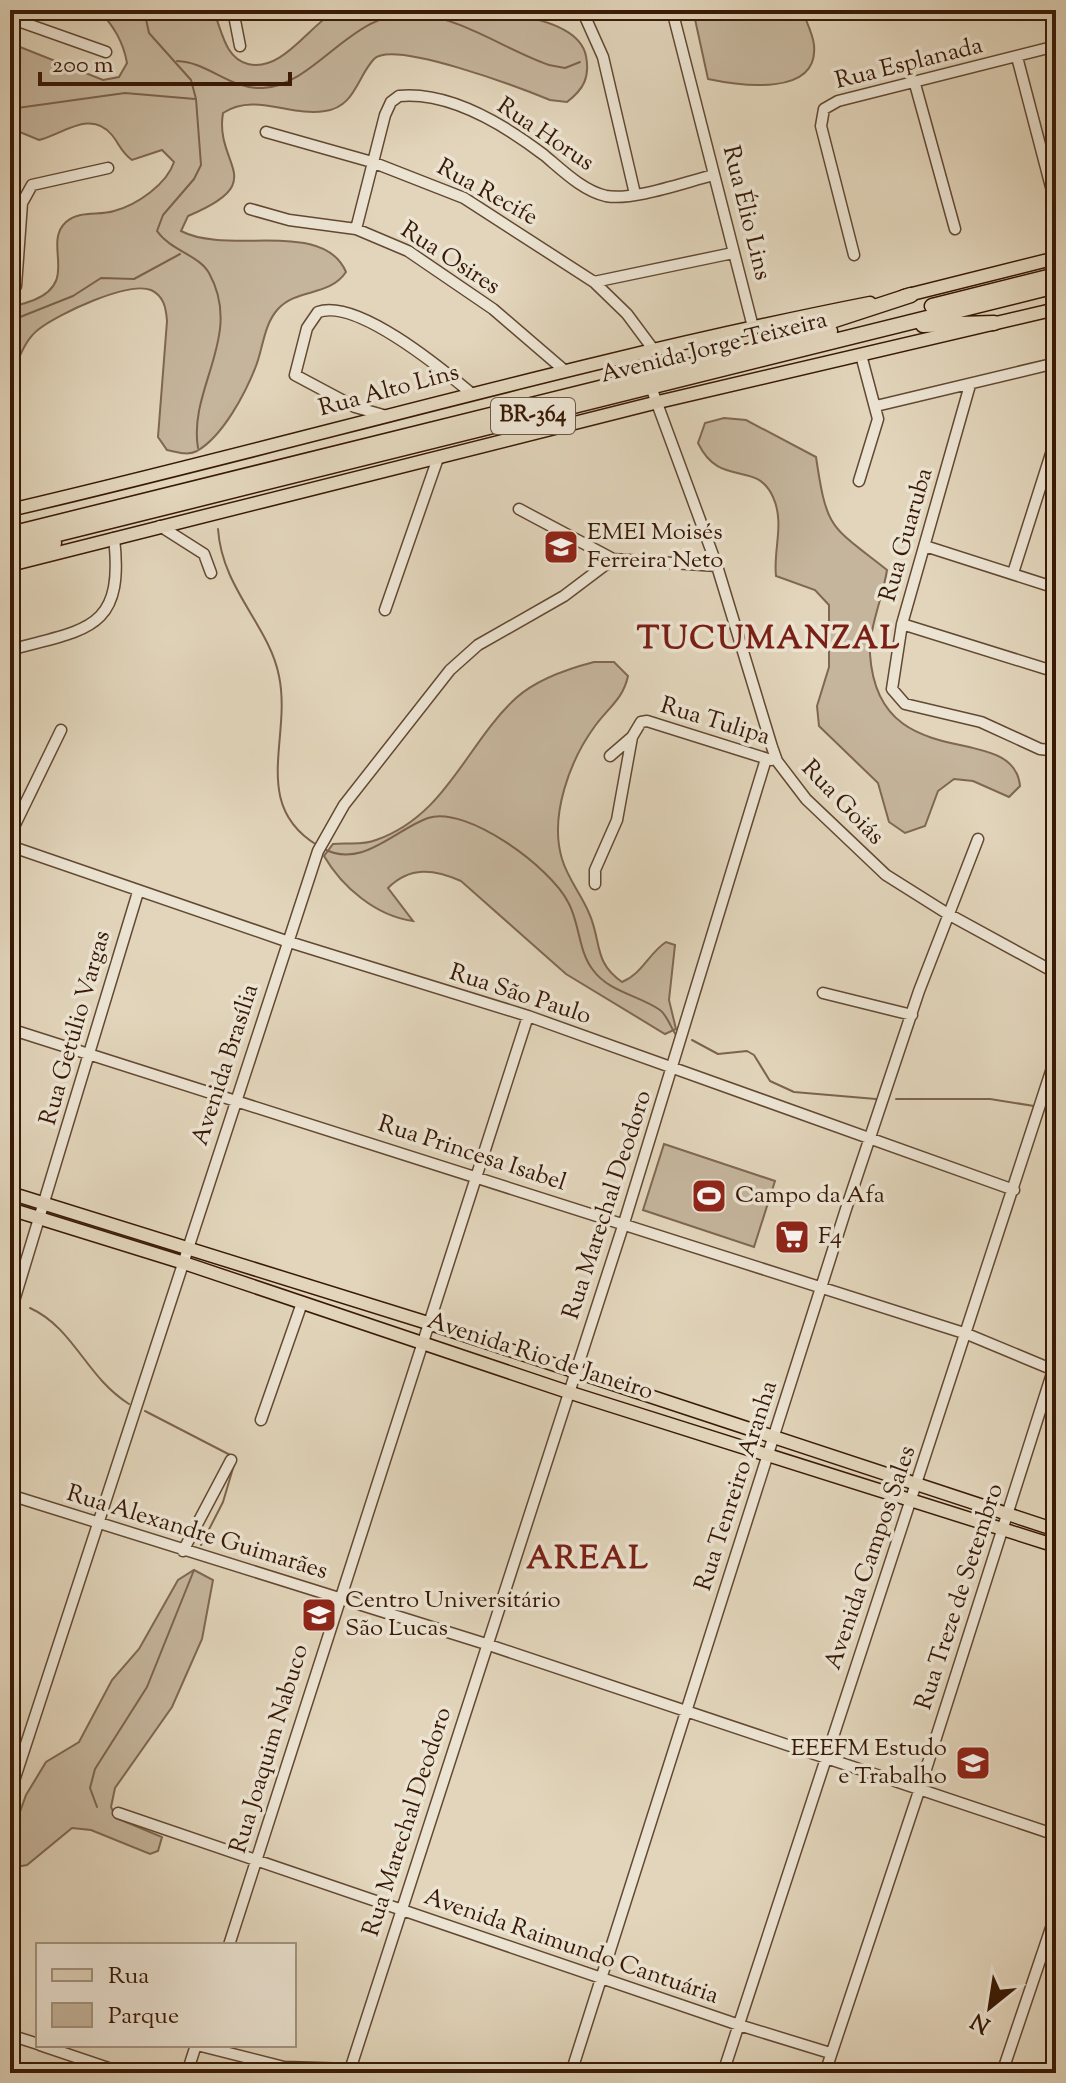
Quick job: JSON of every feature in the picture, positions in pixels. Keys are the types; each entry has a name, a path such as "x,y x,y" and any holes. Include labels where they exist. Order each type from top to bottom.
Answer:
{"highway":[{"name":"Avenida Jorge Teixeira","path":"10,531 33,529 1056,275"},
{"name":"Avenida Jorge Teixeira","path":"10,546 1056,286"},
{"path":"774,345 790,335 911,295"},
{"path":"899,324 994,323"},
{"path":"10,563 118,520"}],"main road":[{"path":"653,349 911,295 1056,258"},
{"path":"10,563 654,403 994,323 1055,313"},
{"name":"Rua Alto Lins","path":"10,510 138,481 385,415 653,349"},
{"name":"Avenida Rio de Janeiro","path":"10,1193 431,1324 574,1374 1056,1530"},
{"name":"Avenida Rio de Janeiro","path":"10,1209 426,1342 568,1392 771,1453 1056,1546"}],"street":[{"path":"233,10 240,46"},
{"path":"582,10 603,57 635,194"},
{"name":"Rua Élio Lins","path":"672,10 753,327"},
{"path":"10,18 106,52"},
{"name":"Rua Esplanada","path":"854,255 821,126 821,114 838,101 1056,46"},
{"path":"1017,57 1056,206"},
{"path":"915,84 955,229"},
{"name":"Rua Horus","path":"356,229 391,102 409,95 451,104 498,124 591,190 613,197 714,175"},
{"name":"Rua Recife","path":"266,132 372,162 464,198 594,282 632,320 653,349"},
{"path":"16,286 15,225 24,194 32,185 108,168"},
{"name":"Rua Osires","path":"250,209 289,220 356,229 398,246 427,262 493,309 564,370"},
{"path":"594,282 733,253"},
{"path":"385,415 355,407 295,375 312,318 321,311 335,310 404,342 471,393"},
{"path":"859,481 876,434 876,406 861,355"},
{"path":"876,406 1056,363"},
{"name":"Rua Guaruba","path":"970,385 902,624 892,675 895,696 909,705 981,722 1040,749 1053,744"},
{"name":"Rua Goiás","path":"651,387 654,403 717,566 772,760 806,799 886,875 948,914 1056,973"},
{"path":"1013,573 1056,438"},
{"path":"385,610 438,458"},
{"path":"519,509 613,559 717,566"},
{"path":"160,526 204,554 211,573"},
{"path":"10,650 86,628 103,617 115,586 114,538"},
{"path":"925,546 1056,588"},
{"name":"Avenida Brasília","path":"10,1793 189,1249 286,941 320,846 360,783 466,654 564,596 613,559"},
{"path":"902,624 1056,672"},
{"name":"Rua Tulipa","path":"610,756 632,737 641,722 647,721 772,760"},
{"path":"10,835 61,730"},
{"path":"595,884 595,870 617,820 632,737"},
{"name":"Rua Marechal Deodoro","path":"349,2071 772,760"},
{"name":"Rua Tenreiro Aranha","path":"571,2073 870,1136 948,914 978,839"},
{"name":"Rua São Paulo","path":"10,846 286,941 528,1016 1014,1190"},
{"name":"Rua Getúlio Vargas","path":"10,1314 46,1204 138,892"},
{"path":"823,993 912,1015"},
{"name":"Rua Joaquim Nabuco","path":"230,1943 338,1598 426,1342 528,1016"},
{"name":"Rua Princesa Isabel","path":"10,1029 967,1334 1055,1368"},
{"name":"Avenida Campos Sales","path":"723,2073 1056,1056"},
{"path":"261,1420 302,1303"},
{"name":"Rua Treze de Setembro","path":"825,2073 1055,1368"},
{"path":"183,1551 231,1460"},
{"name":"Rua Alexandre Guimarães","path":"10,1495 486,1644 1056,1835"},
{"name":"Avenida Raimundo Cantuária","path":"118,1813 739,2025 830,2053"},
{"path":"1002,2073 1056,1913"},
{"path":"10,2035 36,2044"},
{"path":"45,2047 123,2073"},
{"path":"187,2073 195,2047"},
{"path":"204,2047 284,2067 365,2073"}],"green space":[{"path":"99,10 213,10 234,56 248,64 260,65 283,55 339,10 498,13 556,26 576,39 586,56 587,70 582,87 567,102 550,100 431,60 386,55 374,59 349,98 335,108 312,112 247,105 223,113 222,131 234,171 234,182 228,193 188,216 181,231 201,238 296,242 317,246 334,256 346,272 331,285 294,298 278,309 267,329 251,377 232,413 207,444 197,451 182,453 167,450 158,437 167,321 162,299 151,290 140,288 110,294 48,323 29,339 10,377 10,306 34,300 48,292 55,283 58,273 57,241 66,222 77,216 108,212 132,204 158,186 174,162 162,150 132,160 112,135 95,124 77,126 39,140 10,128 10,43 103,80 119,77 127,63 123,48"},
{"path":"693,10 802,10 814,45 812,62 804,73 775,84 739,84 708,79"},
{"path":"724,418 746,420 816,457 824,500 834,524 853,544 887,570 870,644 878,693 896,718 919,733 995,755 1012,766 1020,786 1009,797 973,781 954,779 938,791 925,826 905,833 889,822 878,783 819,726 817,706 829,667 829,605 815,590 776,576 778,517 773,497 766,486 748,475 717,466 698,443 705,423"},
{"path":"594,662 614,662 628,676 619,697 595,726 570,772 558,825 562,859 593,923 602,959 622,982 635,974 666,942 675,945 669,1000 676,1029 665,1034 566,974 461,881 423,872 396,881 388,888 413,921 386,913 361,898 340,879 324,856 333,844 370,842 400,829 421,814 516,698 533,685"},
{"name":"Campo da Afa","path":"664,1144 775,1181 754,1247 643,1210"},
{"path":"194,1570 213,1580 202,1639 172,1707 115,1788 111,1807 116,1818 162,1837 158,1851 150,1854 91,1830 72,1828 27,1865 10,1868 10,1840 26,1795 46,1762 79,1742 112,1680 139,1649 178,1580"}],"waterway":[{"path":"144,10 149,33 191,80 196,99 201,165 194,179 163,215 157,231 204,267 218,296 221,318 200,404 198,448"},
{"path":"177,61 199,66 240,85 263,88 282,84 301,74 374,22 395,15 418,14 468,28 549,65 565,68 580,62"},
{"path":"10,109 125,93 195,99"},
{"path":"10,321 73,296 101,278 134,279 180,254"},
{"path":"218,529 228,570 266,640 279,676 282,699 278,768 279,790 285,810 297,829 317,845"},
{"path":"322,848 337,854 364,851 428,818 445,816 485,830 527,857 559,888 572,910 582,946 593,970 615,988 660,1010 676,1035"},
{"path":"692,1040 718,1054 747,1051 754,1055 770,1081 794,1092 876,1099"},
{"path":"896,1099 990,1099 1034,1106"},
{"path":"1044,1107 1056,1109"},
{"path":"30,1308 58,1328 114,1393 129,1404"},
{"path":"145,1411 236,1458 223,1502 201,1545"},
{"path":"97,1807 90,1788 95,1769 147,1687 194,1570"}],"place":[{"name":"EMEI Moisés Ferreira Neto","path":"561,547"},
{"name":"Campo da Afa","path":"709,1196"},
{"name":"F4","path":"792,1237"},
{"name":"Centro Universitário São Lucas","path":"319,1615"},
{"name":"EEEFM Estudo e Trabalho","path":"973,1763"}],"district":[{"name":"TUCUMANZAL","path":"769,640"},
{"name":"AREAL","path":"588,1560"}]}
